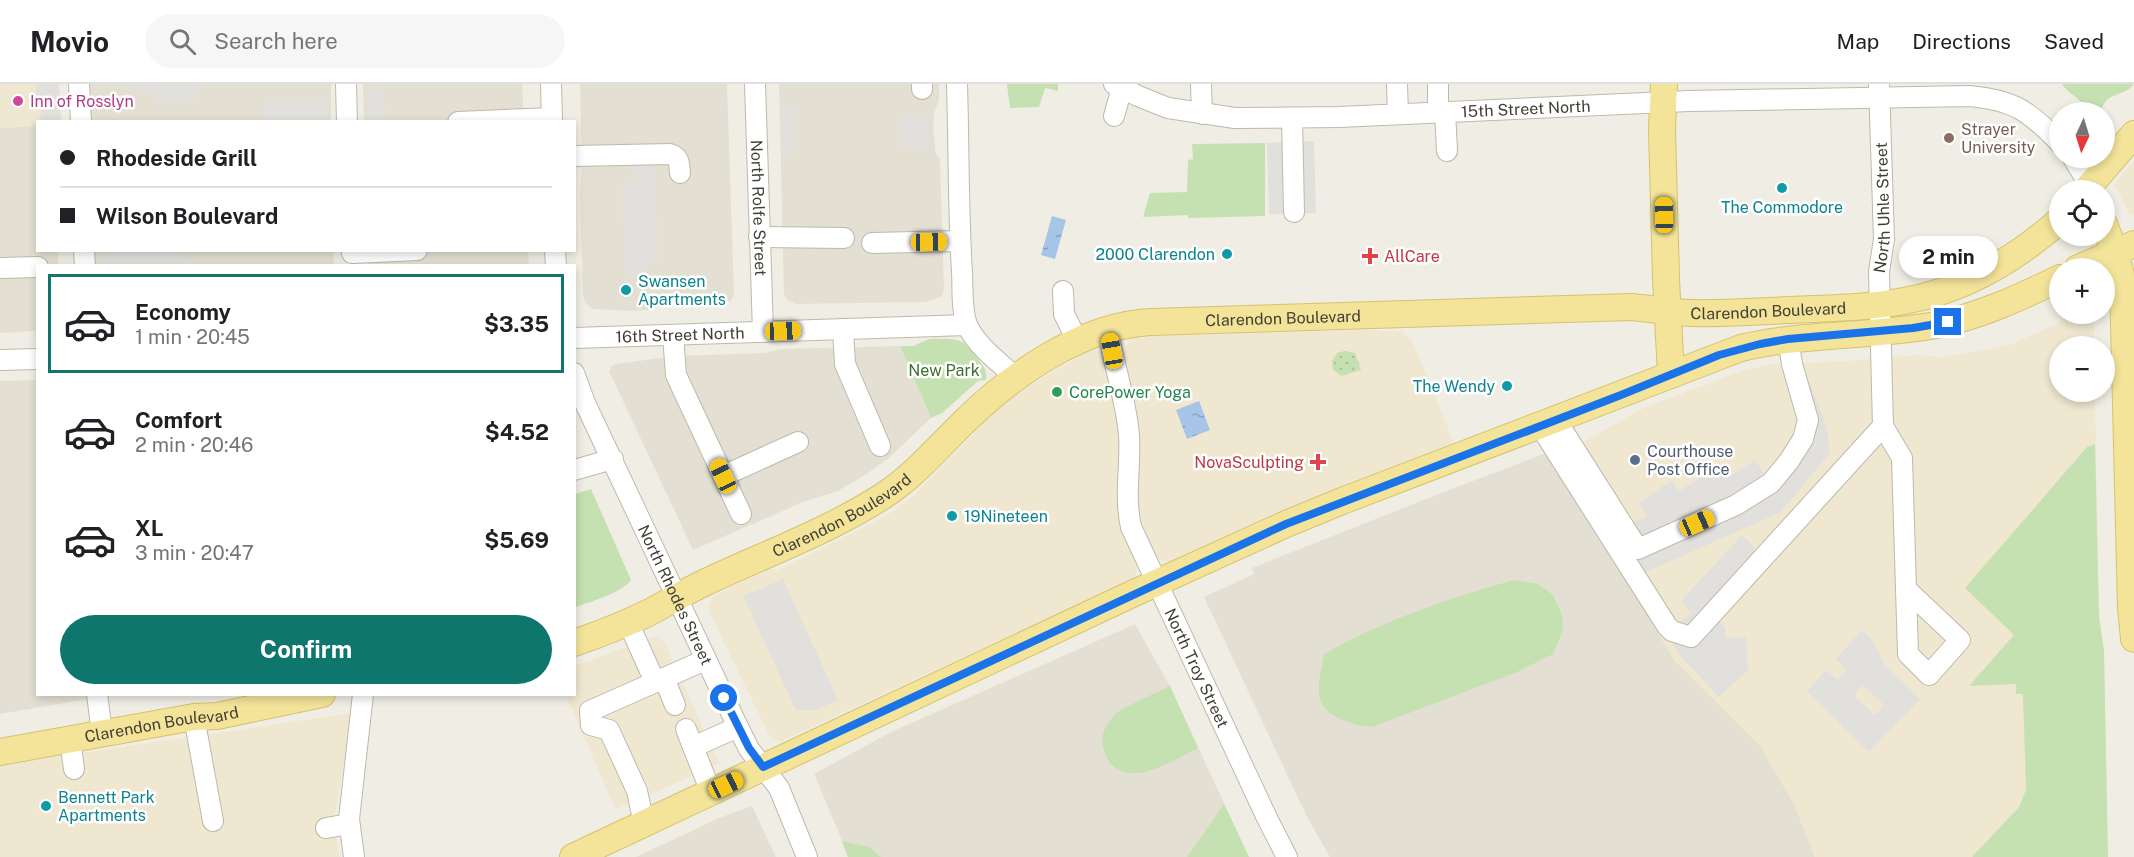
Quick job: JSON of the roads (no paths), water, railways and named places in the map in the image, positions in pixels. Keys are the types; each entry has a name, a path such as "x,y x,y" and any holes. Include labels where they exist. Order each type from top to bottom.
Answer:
{"main road":[{"path":"1664,94 1662,129 1671,375"},
{"path":"2096,180 2134,134"},
{"name":"Clarendon Boulevard","path":"576,642 628,622 704,583 860,510 889,492 910,475 968,417 1015,377 1078,342 1108,331 1137,323 1151,322 1632,307 1690,313 1846,308 1910,300 1929,294 1985,272 2012,258 2049,229"},
{"path":"2115,237 2125,248 2122,283 2132,529 2131,608 2134,639"},
{"path":"2102,258 2125,248"},
{"path":"573,857 1157,583 1314,512 1741,348 1788,339 1881,332 1935,325 1962,319 2019,299 2049,284"},
{"name":"Clarendon Boulevard","path":"0,752 194,717 218,716 313,696"}],"street":[{"path":"79,84 81,120"},
{"path":"346,84 347,120"},
{"path":"551,84 552,120"},
{"name":"North Rolfe Street","path":"754,84 764,332"},
{"path":"957,84 960,241 967,325 985,349 1015,377"},
{"path":"1201,84 1202,114"},
{"path":"1396,84 1398,114"},
{"path":"1438,84 1447,151"},
{"path":"1114,116 1118,86"},
{"name":"15th Street North","path":"1118,86 1161,106 1235,118 1398,114 1664,94 1689,101 1879,90 1988,98 2021,108 2049,132"},
{"name":"North Uhle Street","path":"1879,90 1884,239 1879,272 1883,426"},
{"path":"1292,118 1294,212"},
{"path":"576,156 670,154 676,156 679,161 680,173"},
{"path":"759,237 844,238"},
{"path":"872,243 960,241"},
{"path":"352,256 396,252"},
{"path":"0,268 36,267"},
{"path":"1063,291 1064,314 1078,342"},
{"name":"16th Street North","path":"576,338 967,325"},
{"path":"843,329 845,364 880,447"},
{"name":"North Troy Street","path":"1108,331 1127,420 1129,455 1126,490 1131,527 1287,857"},
{"path":"673,334 676,375 741,514"},
{"path":"1548,423 1638,549 1736,505 1771,483 1789,461 1803,439 1808,420 1792,364 1788,339"},
{"path":"0,360 36,359"},
{"name":"North Rhodes Street","path":"576,378 585,403 705,660 749,748 779,788 807,857"},
{"path":"1548,423 1667,626 1672,631 1691,638 1883,426 1902,458 1906,589"},
{"path":"723,476 798,442"},
{"path":"576,469 613,459"},
{"path":"628,622 675,705"},
{"path":"644,824 636,791 609,730 591,725 591,711 705,660"},
{"path":"97,696 102,733"},
{"path":"354,857 349,824 363,696"},
{"path":"194,717 213,821"},
{"path":"711,792 690,738 738,727"},
{"path":"69,740 74,769"},
{"path":"326,828 349,824"}],"water":[{"path":"1052,216 1066,220 1055,259 1041,255"},
{"path":"1199,401 1210,430 1187,439 1176,410"}],"place":[{"name":"Inn of Rosslyn","path":"18,101"},
{"name":"Strayer University","path":"1949,138"},
{"name":"The Commodore","path":"1782,188"},
{"name":"2000 Clarendon","path":"1227,254"},
{"name":"AllCare","path":"1370,256"},
{"name":"Swansen Apartments","path":"626,290"},
{"name":"The Wendy","path":"1507,386"},
{"name":"CorePower Yoga","path":"1057,392"},
{"name":"Courthouse Post Office","path":"1635,460"},
{"name":"NovaSculpting","path":"1318,462"},
{"name":"19Nineteen","path":"952,516"},
{"name":"Bennett Park Apartments","path":"46,806"}],"park label":[{"name":"New Park","path":"944,370"}]}
